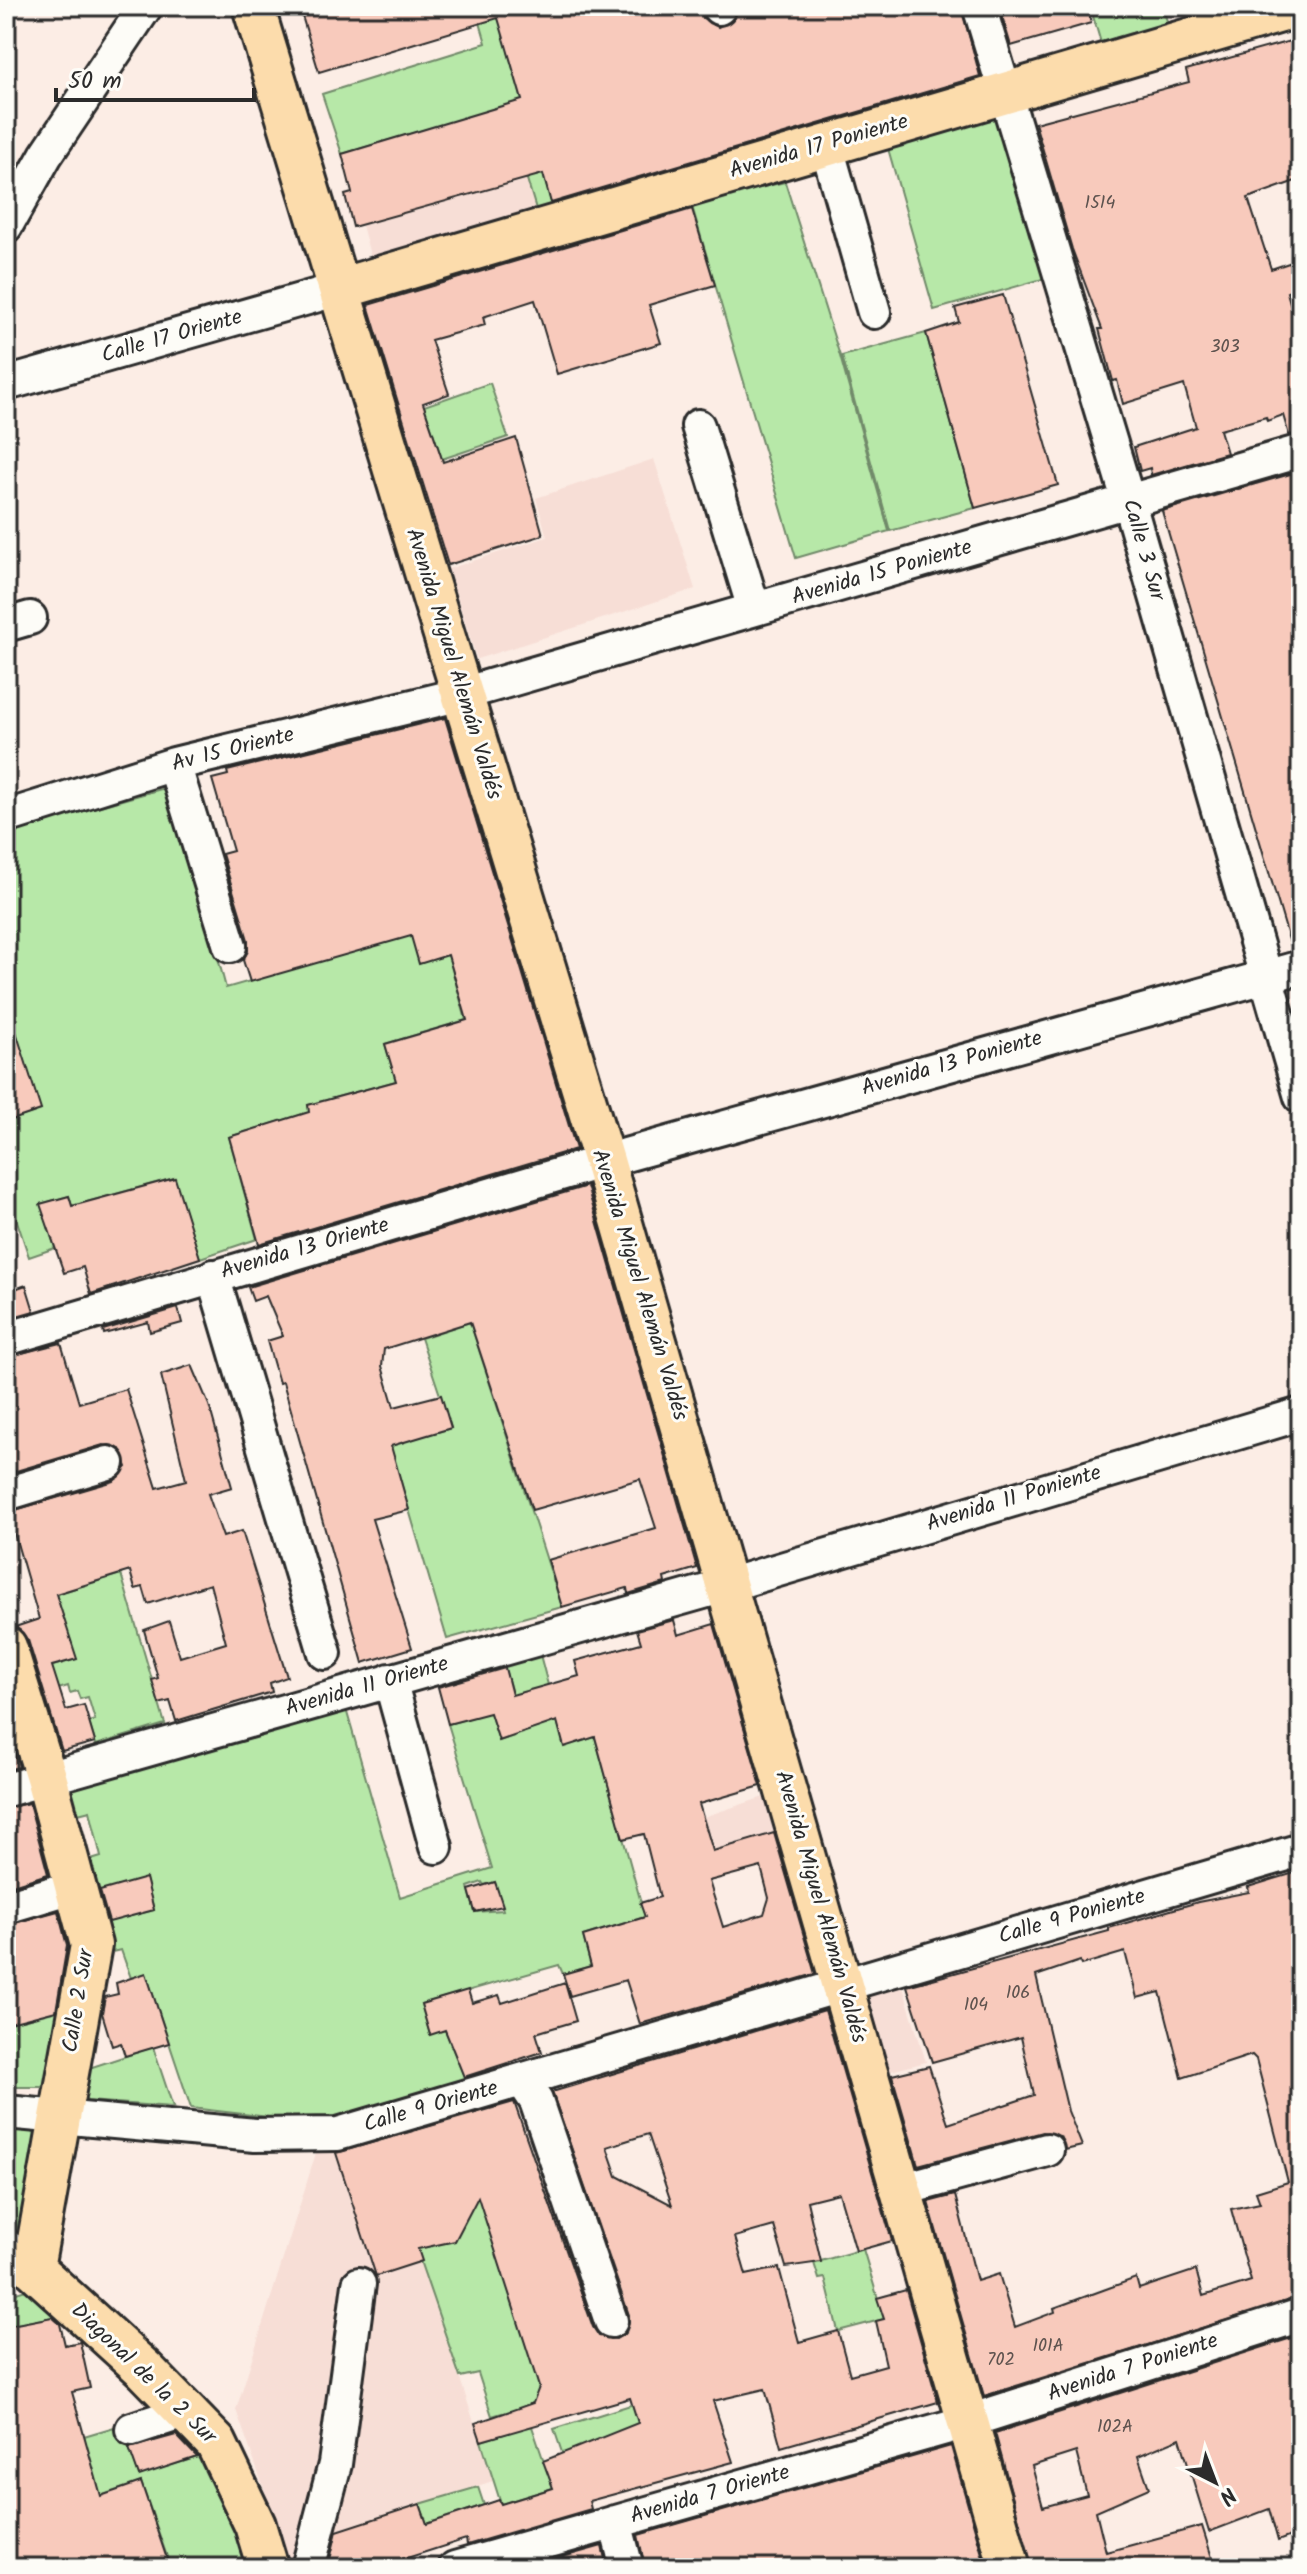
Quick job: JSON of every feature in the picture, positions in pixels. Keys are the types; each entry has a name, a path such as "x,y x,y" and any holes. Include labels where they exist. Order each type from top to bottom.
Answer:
{"main road":[{"name":"Avenida Miguel Alemán Valdés","path":"253,6 604,1161 1010,2568"},
{"name":"Avenida 17 Poniente","path":"339,289 826,144 1299,13"},
{"name":"Calle 2 Sur","path":"6,1647 46,1777 91,1945 59,2116 20,2257"},
{"name":"Diagonal de la 2 Sur","path":"20,2257 187,2411 216,2443 255,2525 268,2568"}],"street":[{"path":"6,226 46,155 146,6"},
{"name":"Calle 3 Sur","path":"979,6 1129,503 1301,1097"},
{"path":"826,144 874,312"},
{"name":"Calle 17 Oriente","path":"6,384 339,289"},
{"path":"698,426 754,609"},
{"name":"Avenida 15 Poniente","path":"462,694 1301,451"},
{"name":"Av 15 Oriente","path":"6,817 174,764 462,694"},
{"path":"174,764 230,946"},
{"name":"Avenida 13 Poniente","path":"604,1161 1301,967"},
{"name":"Avenida 13 Oriente","path":"6,1339 604,1161"},
{"path":"213,1276 325,1653"},
{"name":"Avenida 11 Poniente","path":"728,1585 1301,1414"},
{"path":"6,1494 108,1463"},
{"name":"Avenida 11 Oriente","path":"6,1790 728,1585"},
{"path":"390,1680 436,1847"},
{"name":"Calle 9 Poniente","path":"843,1984 1301,1850"},
{"path":"6,1907 76,1886"},
{"name":"Calle 9 Oriente","path":"6,2112 255,2135 338,2134 843,1984"},
{"path":"522,2080 536,2101 611,2321"},
{"path":"900,2190 1047,2150"},
{"path":"308,2568 335,2464 359,2284"},
{"name":"Avenida 7 Poniente","path":"966,2422 1301,2315"},
{"path":"132,2429 187,2411"},
{"name":"Avenida 7 Oriente","path":"455,2568 505,2561 615,2522 966,2422"},
{"path":"615,2522 627,2568"}],"shaded area":[{"path":"527,179 538,216 373,266 362,225"},
{"path":"654,459 695,589 477,659 448,569 547,537 536,498"},
{"path":"770,1795 779,1832 713,1851 703,1817"},
{"path":"902,1984 926,2062 887,2072 863,1995"},
{"path":"335,2150 376,2275 422,2261 493,2481 323,2535 319,2568 292,2568 236,2410 316,2153"}],"green space":[{"path":"1090,6 1162,6 1169,27 1101,43"},
{"path":"512,10 508,51 552,205 536,209 505,106 342,154 322,94 486,43 479,19"},
{"path":"999,113 1046,278 934,310 887,145"},
{"path":"785,182 840,356 889,531 796,558 691,203"},
{"path":"926,333 975,508 890,531 842,356"},
{"path":"490,383 508,437 442,459 424,406"},
{"path":"172,786 226,988 411,935 448,955 466,1020 385,1044 396,1081 308,1105 310,1112 229,1137 257,1239 200,1258 174,1178 72,1206 69,1196 41,1204 55,1248 29,1257 6,1188 6,1122 40,1110 6,1002 6,832"},
{"path":"470,1322 562,1607 447,1639 390,1445 451,1428 421,1338"},
{"path":"121,1574 165,1724 96,1745 89,1722 95,1720 88,1697 80,1699 77,1691 70,1693 68,1686 42,1694 36,1671 76,1659 56,1594"},
{"path":"538,1647 564,1746 595,1737 645,1917 583,1936 591,1966 563,1974 559,1965 421,2004 430,2034 445,2030 465,2079 321,2123 191,2108 146,1974 131,1978 121,1950 103,1954 103,1923 154,1910 146,1879 96,1893 88,1861 101,1857 90,1811 78,1814 70,1787 344,1702 400,1897 492,1868 448,1724 473,1717 460,1670 475,1665 499,1741 523,1733 502,1658","holes":["482,1882 484,1885 495,1882 503,1910 475,1912 468,1887"]},
{"path":"65,2009 46,2082 42,2087 6,2087 6,2024"},
{"path":"153,2047 173,2107 87,2101 82,2093 86,2069"},
{"path":"453,2118 544,2400 525,2406 553,2488 501,2504 481,2441 507,2433 502,2413 492,2416 478,2373 460,2377 378,2139 402,2133 407,2150 425,2145 421,2127"},
{"path":"46,2121 22,2236 6,2223 6,2122"},
{"path":"863,2249 884,2319 838,2331 825,2278 819,2279 814,2263"},
{"path":"29,2289 58,2316 6,2326 6,2296"},
{"path":"640,2402 647,2422 567,2467 554,2429"},
{"path":"121,2425 139,2475 211,2453 256,2568 171,2568 141,2482 97,2497 84,2436"},
{"path":"478,2487 484,2505 427,2524 420,2504"}],"building":[{"path":"299,6 700,6 703,18 718,27 735,18 738,6 961,6 980,76 551,203 543,174 353,227 345,195 352,193 342,154 522,100 498,18 319,72"},
{"path":"999,6 1087,6 1091,23 1011,46"},
{"path":"1301,38 1301,179 1248,198 1271,269 1301,259 1301,282 1293,283 1295,289 1287,292 1301,343 1301,433 1289,435 1283,415 1267,421 1266,417 1220,430 1227,453 1151,475 1150,468 1140,471 1134,447 1196,427 1184,385 1123,404 1117,380 1113,381 1099,329 1102,329 1072,249 1035,123 1189,82 1186,70"},
{"path":"692,209 715,285 649,305 661,343 557,374 535,300 483,317 485,325 431,340 449,394 423,403 443,462 516,438 543,535 448,565 368,305"},
{"path":"1003,295 1058,485 975,508 926,333 959,322 955,308"},
{"path":"1301,471 1301,949 1292,950 1162,511"},
{"path":"445,718 576,1149 259,1244 229,1137 309,1112 308,1105 396,1081 385,1044 467,1020 448,955 419,964 411,936 250,982 243,960 248,951 248,940 222,854 233,851 212,779 228,775 227,771"},
{"path":"11,1016 41,1110 6,1122 6,1017"},
{"path":"175,1178 200,1258 91,1294 83,1267 64,1273 40,1204 69,1196 72,1206"},
{"path":"587,1186 697,1568 664,1578 665,1583 628,1594 627,1588 562,1607 548,1560 656,1528 640,1479 532,1510 470,1322 384,1349 382,1366 394,1407 441,1395 451,1428 391,1446 409,1510 372,1519 412,1648 363,1663 283,1382 279,1383 267,1341 283,1336 266,1296 253,1301 248,1287"},
{"path":"26,1285 34,1311 6,1319 6,1292"},
{"path":"178,1308 182,1323 150,1332 148,1322 104,1334 103,1330"},
{"path":"61,1343 79,1403 126,1389 157,1488 186,1480 161,1375 192,1365 209,1405 232,1487 208,1494 223,1537 242,1531 287,1677 270,1683 272,1692 176,1721 170,1701 159,1704 152,1680 158,1678 144,1630 169,1621 180,1657 226,1643 210,1584 148,1604 143,1587 135,1589 130,1571 56,1594 77,1659 52,1666 66,1710 84,1705 95,1742 62,1751 28,1640 15,1627 39,1619 8,1512 114,1481 127,1467 120,1449 103,1445 6,1474 6,1357"},
{"path":"674,1620 678,1635 714,1624 761,1786 699,1804 713,1851 774,1833 815,1974 640,2024 626,1980 570,1996 563,1974 591,1966 583,1936 645,1917 640,1903 660,1897 644,1834 623,1839 595,1737 564,1747 557,1721 499,1741 490,1713 448,1724 438,1687 505,1668 512,1695 579,1676 575,1661 641,1643 637,1630","holes":["761,1867 769,1898 764,1914 723,1927 709,1881"]},
{"path":"6,1725 19,1767 6,1770"},
{"path":"29,1803 48,1874 6,1887 6,1808"},
{"path":"1301,1871 1301,2297 984,2396 928,2202 955,2195 977,2281 999,2274 1015,2327 1055,2312 1054,2308 1136,2278 1139,2289 1196,2270 1203,2296 1251,2281 1231,2209 1260,2203 1256,2192 1288,2182 1256,2059 1252,2055 1182,2078 1160,1992 1137,1998 1125,1952 1081,1965 1080,1961 1036,1976 1068,2111 1082,2146 1065,2150 1060,2136 1043,2132 918,2165 892,2075 929,2066 948,2124 1034,2095 1021,2037 932,2062 907,1986 1109,1931 1109,1928 1198,1902 1249,1892 1248,1887"},
{"path":"146,1878 154,1910 109,1922 100,1891"},
{"path":"495,1882 503,1906 475,1912 469,1890"},
{"path":"58,1911 67,1946 56,2011 6,2024 6,1925"},
{"path":"146,1973 169,2043 125,2056 121,2043 112,2046 102,2013 105,1997 118,1994 116,1983"},
{"path":"565,1983 576,2021 536,2033 542,2052 464,2077 445,2030 430,2035 421,2004 468,1990 472,2003 499,1995 502,2003"},
{"path":"825,2010 892,2241 856,2251 839,2193 807,2201 821,2262 786,2267 774,2226 735,2237 746,2275 779,2268 799,2342 838,2331 850,2375 886,2365 876,2321 884,2319 877,2298 906,2290 938,2402 781,2447 765,2389 713,2401 733,2462 589,2501 591,2509 467,2545 466,2539 376,2568 328,2568 337,2531 420,2504 427,2524 499,2500 501,2504 553,2488 543,2461 638,2423 630,2398 481,2441 475,2423 533,2403 539,2387 478,2197 455,2241 418,2249 422,2261 376,2276 336,2153 514,2102 593,2327 599,2336 616,2339 626,2333 629,2315 552,2092","holes":["648,2134 672,2205 617,2176 607,2147"]},
{"path":"52,2317 60,2324 65,2345 80,2342 90,2388 72,2392 101,2496 141,2482 170,2568 10,2568 6,2555 6,2326"},
{"path":"1301,2335 1301,2532 1278,2541 1269,2509 1209,2532 1180,2438 1138,2456 1149,2488 1096,2511 1106,2552 1202,2526 1214,2564 1195,2568 1032,2568 995,2433","holes":["1076,2452 1087,2495 1043,2507 1032,2466"]},
{"path":"176,2435 197,2457 139,2476 129,2448"},
{"path":"951,2446 986,2568 645,2568 638,2535"},
{"path":"602,2546 607,2568 524,2568"}]}
